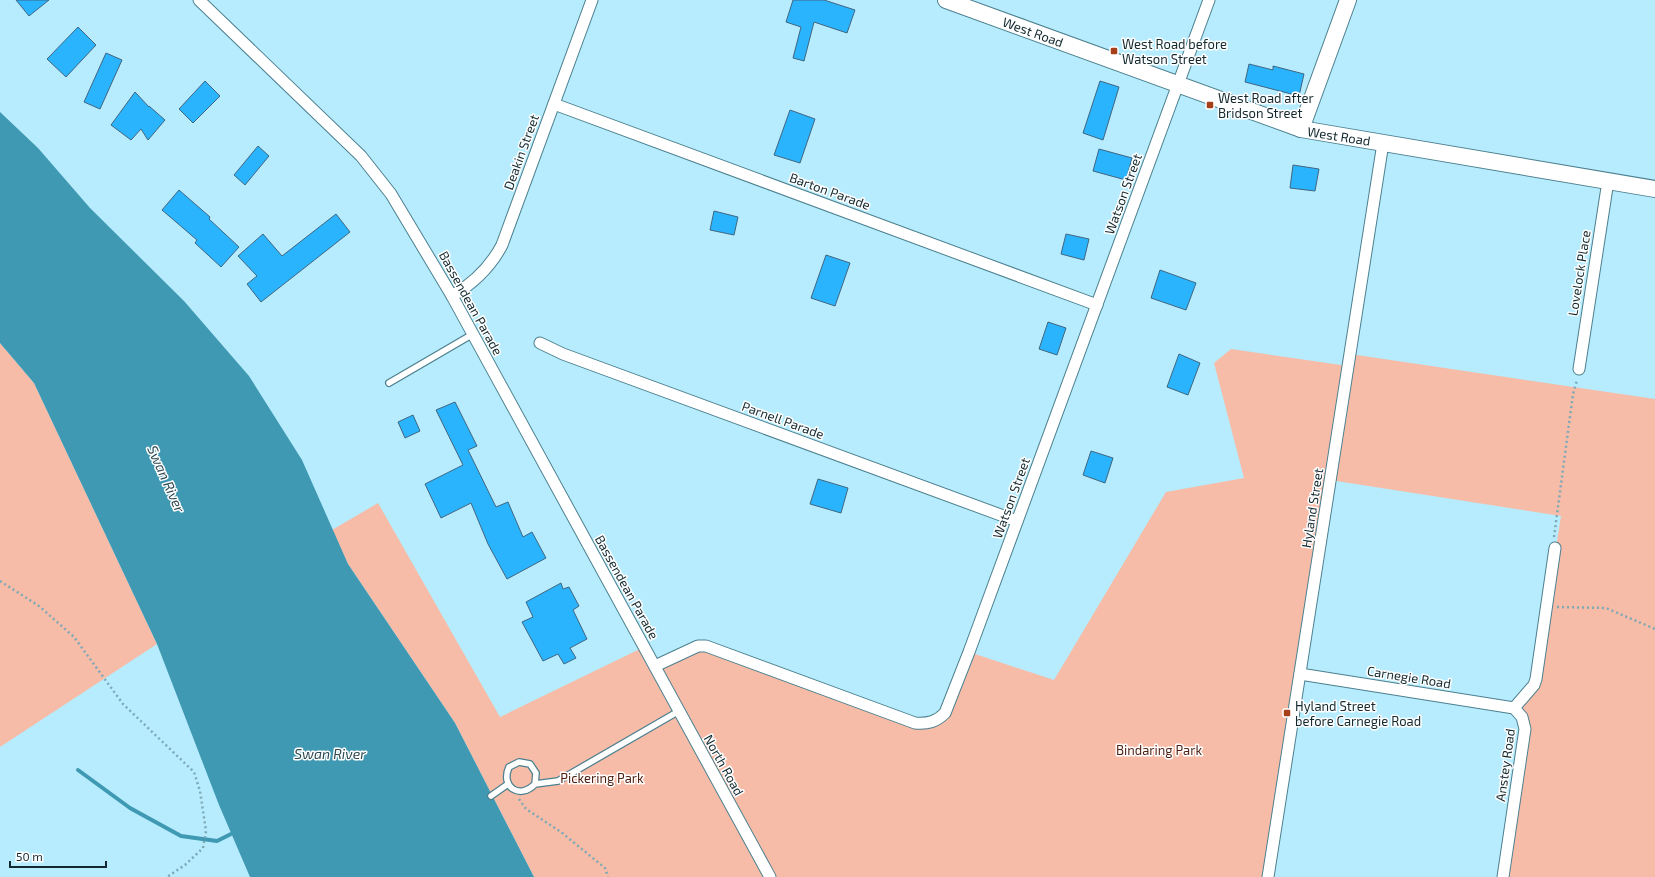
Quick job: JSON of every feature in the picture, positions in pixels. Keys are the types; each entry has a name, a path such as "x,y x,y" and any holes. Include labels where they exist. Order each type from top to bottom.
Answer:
{"street":[{"name":"Bassendean Parade","path":"199,0 361,156 374,170 391,194 452,296 655,666"},
{"name":"Deakin Street","path":"452,296 464,289 485,271 495,259 502,245 592,0"},
{"name":"West Road","path":"946,0 1301,130 1655,188"},
{"name":"Watson Street","path":"655,666 698,646 706,646 915,723 927,724 938,720 945,712 951,700 1210,0"},
{"path":"1301,130 1348,0"},
{"name":"Barton Parade","path":"554,104 1097,305"},
{"name":"Hyland Street","path":"1268,877 1383,143"},
{"name":"Lovelock Place","path":"1579,369 1608,181"},
{"name":"Parnell Parade","path":"540,343 570,357 1017,522"},
{"path":"1514,708 1534,685 1536,679 1555,548"},
{"name":"North Road","path":"655,666 770,877"},
{"name":"Carnegie Road","path":"1300,674 1514,708"},
{"name":"Anstey Road","path":"1503,877 1525,729 1522,717 1514,708"}],"lane":[{"path":"389,383 473,334"},
{"path":"535,784 558,781 679,711"},
{"path":"524,762 534,768 537,778 535,784 530,789 524,792 518,792 512,789 508,784 506,778 509,767 514,764 524,762"},
{"path":"491,796 508,784"}],"path":[{"path":"1555,548 1554,541 1573,394 1579,369"},
{"path":"0,582 39,606 74,637 123,704 194,772 200,791 206,831 203,848 185,865 167,877"},
{"path":"1546,606 1606,608 1655,629"},
{"path":"512,789 526,809 561,832 584,850 604,868 608,877"}],"green space":[{"path":"0,343 34,383 157,644 0,747"},
{"path":"1231,349 1348,366 1350,354 1655,399 1655,877 1503,877 1525,729 1518,713 1534,685 1561,516 1330,480 1268,877 534,877 455,723 348,564 332,530 378,503 500,717 644,647 655,666 698,646 915,723 938,719 969,652 1054,680 1166,492 1244,478 1214,363"}],"water":[{"name":"Swan River","path":"0,112 38,148 90,208 184,301 249,376 302,460 348,564 455,723 534,877 250,877 219,805 157,644 34,383 0,343"}],"building":[{"path":"16,0 49,0 29,16"},
{"path":"793,0 824,0 855,10 847,33 814,22 804,61 793,58 801,27 786,22"},
{"path":"78,27 96,45 66,77 47,59"},
{"path":"106,53 122,60 100,109 84,102"},
{"path":"1249,64 1273,70 1273,66 1304,74 1299,96 1245,82"},
{"path":"205,81 220,96 193,123 179,109"},
{"path":"1100,81 1119,87 1103,140 1083,133"},
{"path":"135,92 149,107 165,120 148,140 141,129 131,140 111,125"},
{"path":"790,110 815,119 800,163 774,155"},
{"path":"258,146 269,156 245,185 234,175"},
{"path":"1099,149 1132,158 1126,180 1093,171"},
{"path":"1293,165 1319,169 1315,191 1290,188"},
{"path":"179,190 210,217 209,219 239,247 221,267 195,243 197,240 162,210"},
{"path":"714,211 738,217 734,235 710,230"},
{"path":"336,214 350,232 261,302 247,284 257,276 238,256 263,234 282,256"},
{"path":"1066,234 1089,239 1084,260 1061,254"},
{"path":"826,255 850,263 835,306 811,298"},
{"path":"1160,270 1196,283 1186,310 1151,298"},
{"path":"1048,322 1066,328 1057,355 1039,349"},
{"path":"1179,354 1200,363 1188,395 1167,387"},
{"path":"455,402 477,446 468,450 496,507 508,502 523,537 532,532 546,558 507,579 488,544 471,503 441,518 425,484 463,465 436,410"},
{"path":"413,415 420,431 405,438 398,422"},
{"path":"1091,451 1113,458 1105,483 1083,475"},
{"path":"818,479 848,488 841,513 810,504"},
{"path":"561,583 563,589 569,587 579,606 573,610 587,639 570,648 576,658 564,664 558,654 543,661 522,622 533,617 526,602"}],"waterway":[{"path":"78,770 130,808 181,836 217,841 231,834"}],"place":[{"name":"West Road before Watson Street","path":"1114,51"},
{"name":"West Road after Bridson Street","path":"1210,105"},
{"name":"Hyland Street before Carnegie Road","path":"1287,713"}],"park label":[{"name":"Bindaring Park","path":"1159,750"},
{"name":"Pickering Park","path":"602,778"}]}
